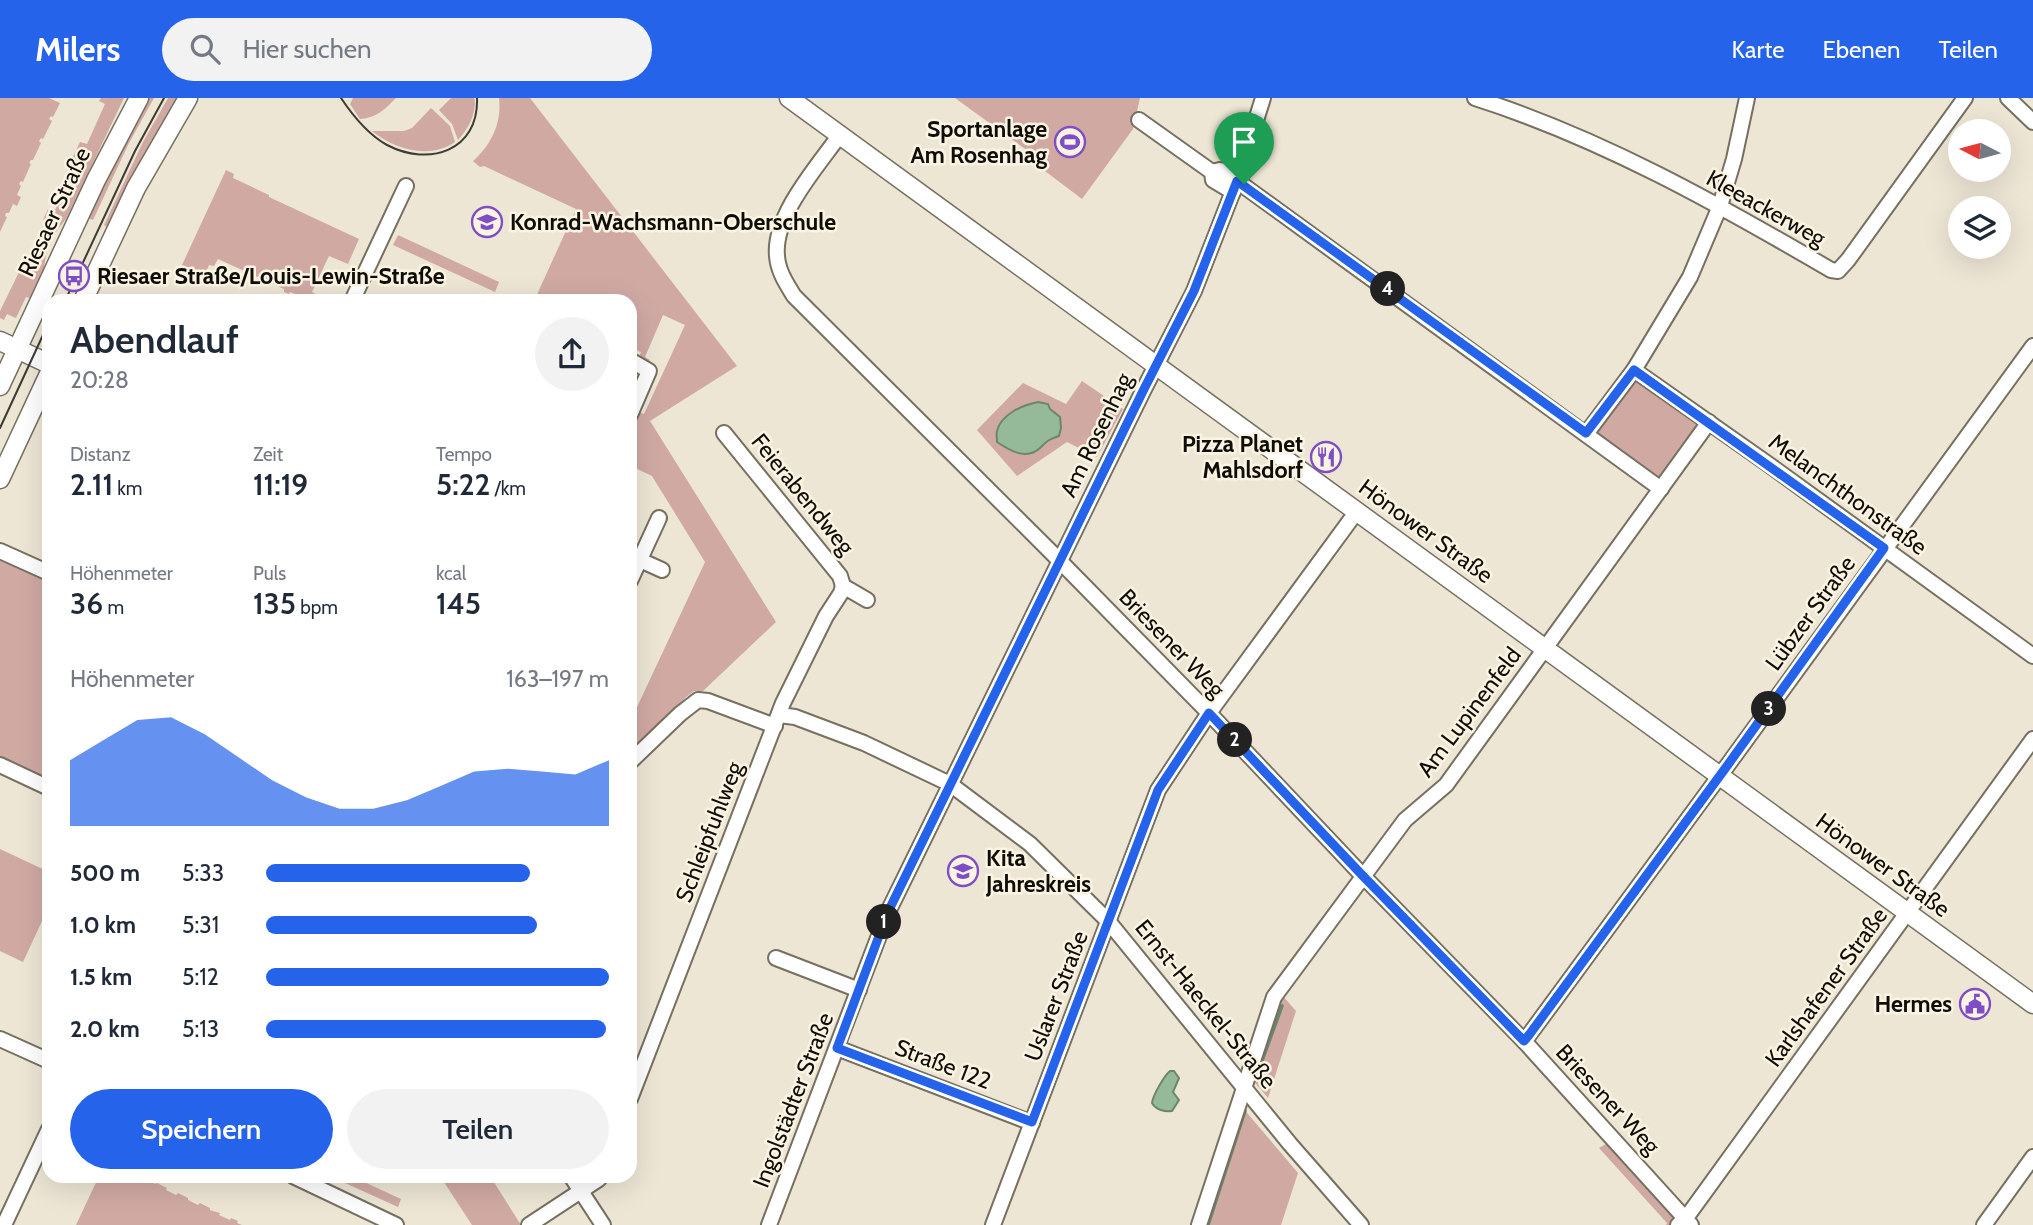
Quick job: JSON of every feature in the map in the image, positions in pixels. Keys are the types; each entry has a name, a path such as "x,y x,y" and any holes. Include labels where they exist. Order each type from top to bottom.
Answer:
{"main road":[{"name":"Riesaer Straße","path":"43,294 96,180 139,98"},
{"path":"86,294 136,188 188,98"},
{"name":"Hönower Straße","path":"789,98 2033,1004"},
{"name":"Riesaer Straße","path":"0,386 42,296"},
{"path":"0,341 42,360"},
{"path":"0,479 42,389"}],"street":[{"name":"Am Rosenhag","path":"950,784 1194,291 1236,184 1263,98"},
{"name":"Kleeackerweg","path":"1475,98 1566,131 1720,206 1831,270 1838,271 1965,98"},
{"path":"1586,433 1634,370 1690,277 1720,206 1748,98"},
{"path":"2008,98 2033,122"},
{"path":"1139,120 1213,172 1213,180 1236,184 1661,489"},
{"name":"Briesener Weg","path":"839,136 793,201 781,223 776,254 781,275 794,296 1209,713 1524,1041 1685,1223"},
{"path":"355,294 406,186"},
{"name":"Lübzer Straße","path":"1524,1041 1720,777 2033,345"},
{"path":"637,364 649,372 637,399"},
{"name":"Melanchthonstraße","path":"1634,370 2033,656"},
{"name":"Am Lupinenfeld","path":"1199,1225 1274,997 1405,820 1446,786 1709,422"},
{"name":"Feierabendweg","path":"724,433 840,576 843,586"},
{"name":"Uslarer Straße","path":"993,1225 1158,790 1209,713 1357,511"},
{"path":"637,566 659,518"},
{"path":"0,551 42,570"},
{"path":"640,560 662,570"},
{"path":"843,586 867,600"},
{"name":"Schleipfuhlweg","path":"637,1081 777,720 803,660 843,586"},
{"name":"Ernst-Haeckel-Straße","path":"637,755 680,713 698,700 777,720 795,717 864,743 950,784 1030,844 1108,921 1290,1144 1360,1225"},
{"name":"Karlshafener Straße","path":"1685,1223 2033,739"},
{"path":"0,765 42,785"},
{"name":"Ingolstädter Straße","path":"769,1225 888,912 950,784"},
{"name":"Ingolstädter Straße","path":"776,958 859,990"},
{"path":"0,1039 42,1058"},
{"name":"Straße 122","path":"837,1048 1032,1122"},
{"path":"4,1225 42,1144"},
{"path":"1984,1225 2033,1157"},
{"path":"308,1183 396,1225"},
{"path":"576,1183 603,1225"},
{"path":"529,1225 593,1183"}],"shaded area":[{"path":"0,98 49,98 60,103 53,117 49,119 52,121 43,139 39,141 41,143 29,163 31,164 23,182 19,184 21,186 17,195 21,197 17,206 13,204 9,213 6,213 7,217 0,232"},
{"path":"101,98 124,98 66,219 48,242 44,268 30,298 26,297 16,318 7,314 4,320 0,318 0,311 21,268 27,270 49,224 43,220 48,209 54,212 78,162 72,159 80,142 87,144 105,104 99,101"},
{"path":"145,98 154,98 129,143 93,220 88,218 93,200"},
{"path":"168,98 181,98 111,229 104,225 143,142"},
{"path":"353,98 396,98 376,115 360,119 350,104"},
{"path":"451,98 475,100 471,122 458,140 452,124 439,110"},
{"path":"499,98 530,98 737,366 650,421 776,622 703,691 694,691 686,697 637,748 637,707 705,562 652,476 637,469 637,411 644,414 685,325 663,315 645,357 650,360 646,363 638,360 641,352 637,350 637,294 537,294 576,209 484,166 480,167 473,161 494,133"},
{"name":"Sportanlage Am Rosenhag","path":"955,98 1140,98 1133,129 1082,199 1029,159 1032,154"},
{"path":"431,108 450,126 455,142 434,150 412,150 391,143 372,131 404,131 412,128"},
{"path":"226,170 234,174 233,178 269,197 359,239 348,264 329,256 312,292 316,294 289,294 284,292 284,289 218,259 214,266 209,265 206,272 210,274 209,277 182,265"},
{"path":"398,235 499,282 495,292 393,245"},
{"path":"1638,379 1697,421 1698,427 1664,476 1659,478 1652,478 1598,435 1597,431 1631,381"},
{"path":"1082,381 1123,409 1097,457 1067,442 1017,476 977,430 1023,383 1066,404"},
{"path":"1038,402 1048,404 1060,417 1059,436 1029,454 1018,453 997,442 999,425 1008,415"},
{"path":"0,558 42,578 42,776 0,757"},
{"path":"0,849 42,869 42,921 23,962 0,951"},
{"path":"1282,995 1296,1011 1268,1098 1250,1077"},
{"path":"1170,1071 1174,1071 1179,1078 1173,1092 1179,1100 1172,1111 1166,1111 1158,1109 1152,1103 1159,1086"},
{"path":"1242,1107 1298,1173 1281,1225 1203,1225"},
{"path":"1609,1142 1676,1216 1673,1225 1666,1225 1599,1148"},
{"path":"96,1183 157,1183 176,1195 178,1193 198,1205 200,1203 242,1225 76,1225"},
{"path":"345,1183 366,1183 401,1199 398,1207"},
{"path":"445,1183 494,1183 521,1225 472,1225"}],"waterway":[{"path":"1255,1080 1282,1006"},
{"path":"1208,1225 1245,1111"}],"tram line":[{"path":"68,294 135,151 164,98"},
{"path":"341,98 373,136 387,145 419,154 448,150 460,142 470,131 477,98"},
{"path":"0,428 42,337"}],"place":[{"name":"Sportanlage Am Rosenhag","path":"1070,142"},
{"name":"Konrad-Wachsmann-Oberschule","path":"487,222"},
{"name":"Riesaer Straße/Louis-Lewin-Straße","path":"74,276"},
{"name":"Pizza Planet Mahlsdorf","path":"1326,457"},
{"name":"Kita Jahreskreis","path":"963,871"},
{"name":"Hermes","path":"1975,1004"}],"route":[{"path":"1237,181 1244,184 1586,433 1634,370 1884,548 1720,777 1524,1041 1209,713 1158,790 1032,1122 837,1048 888,912 1194,291 1237,181"}]}
